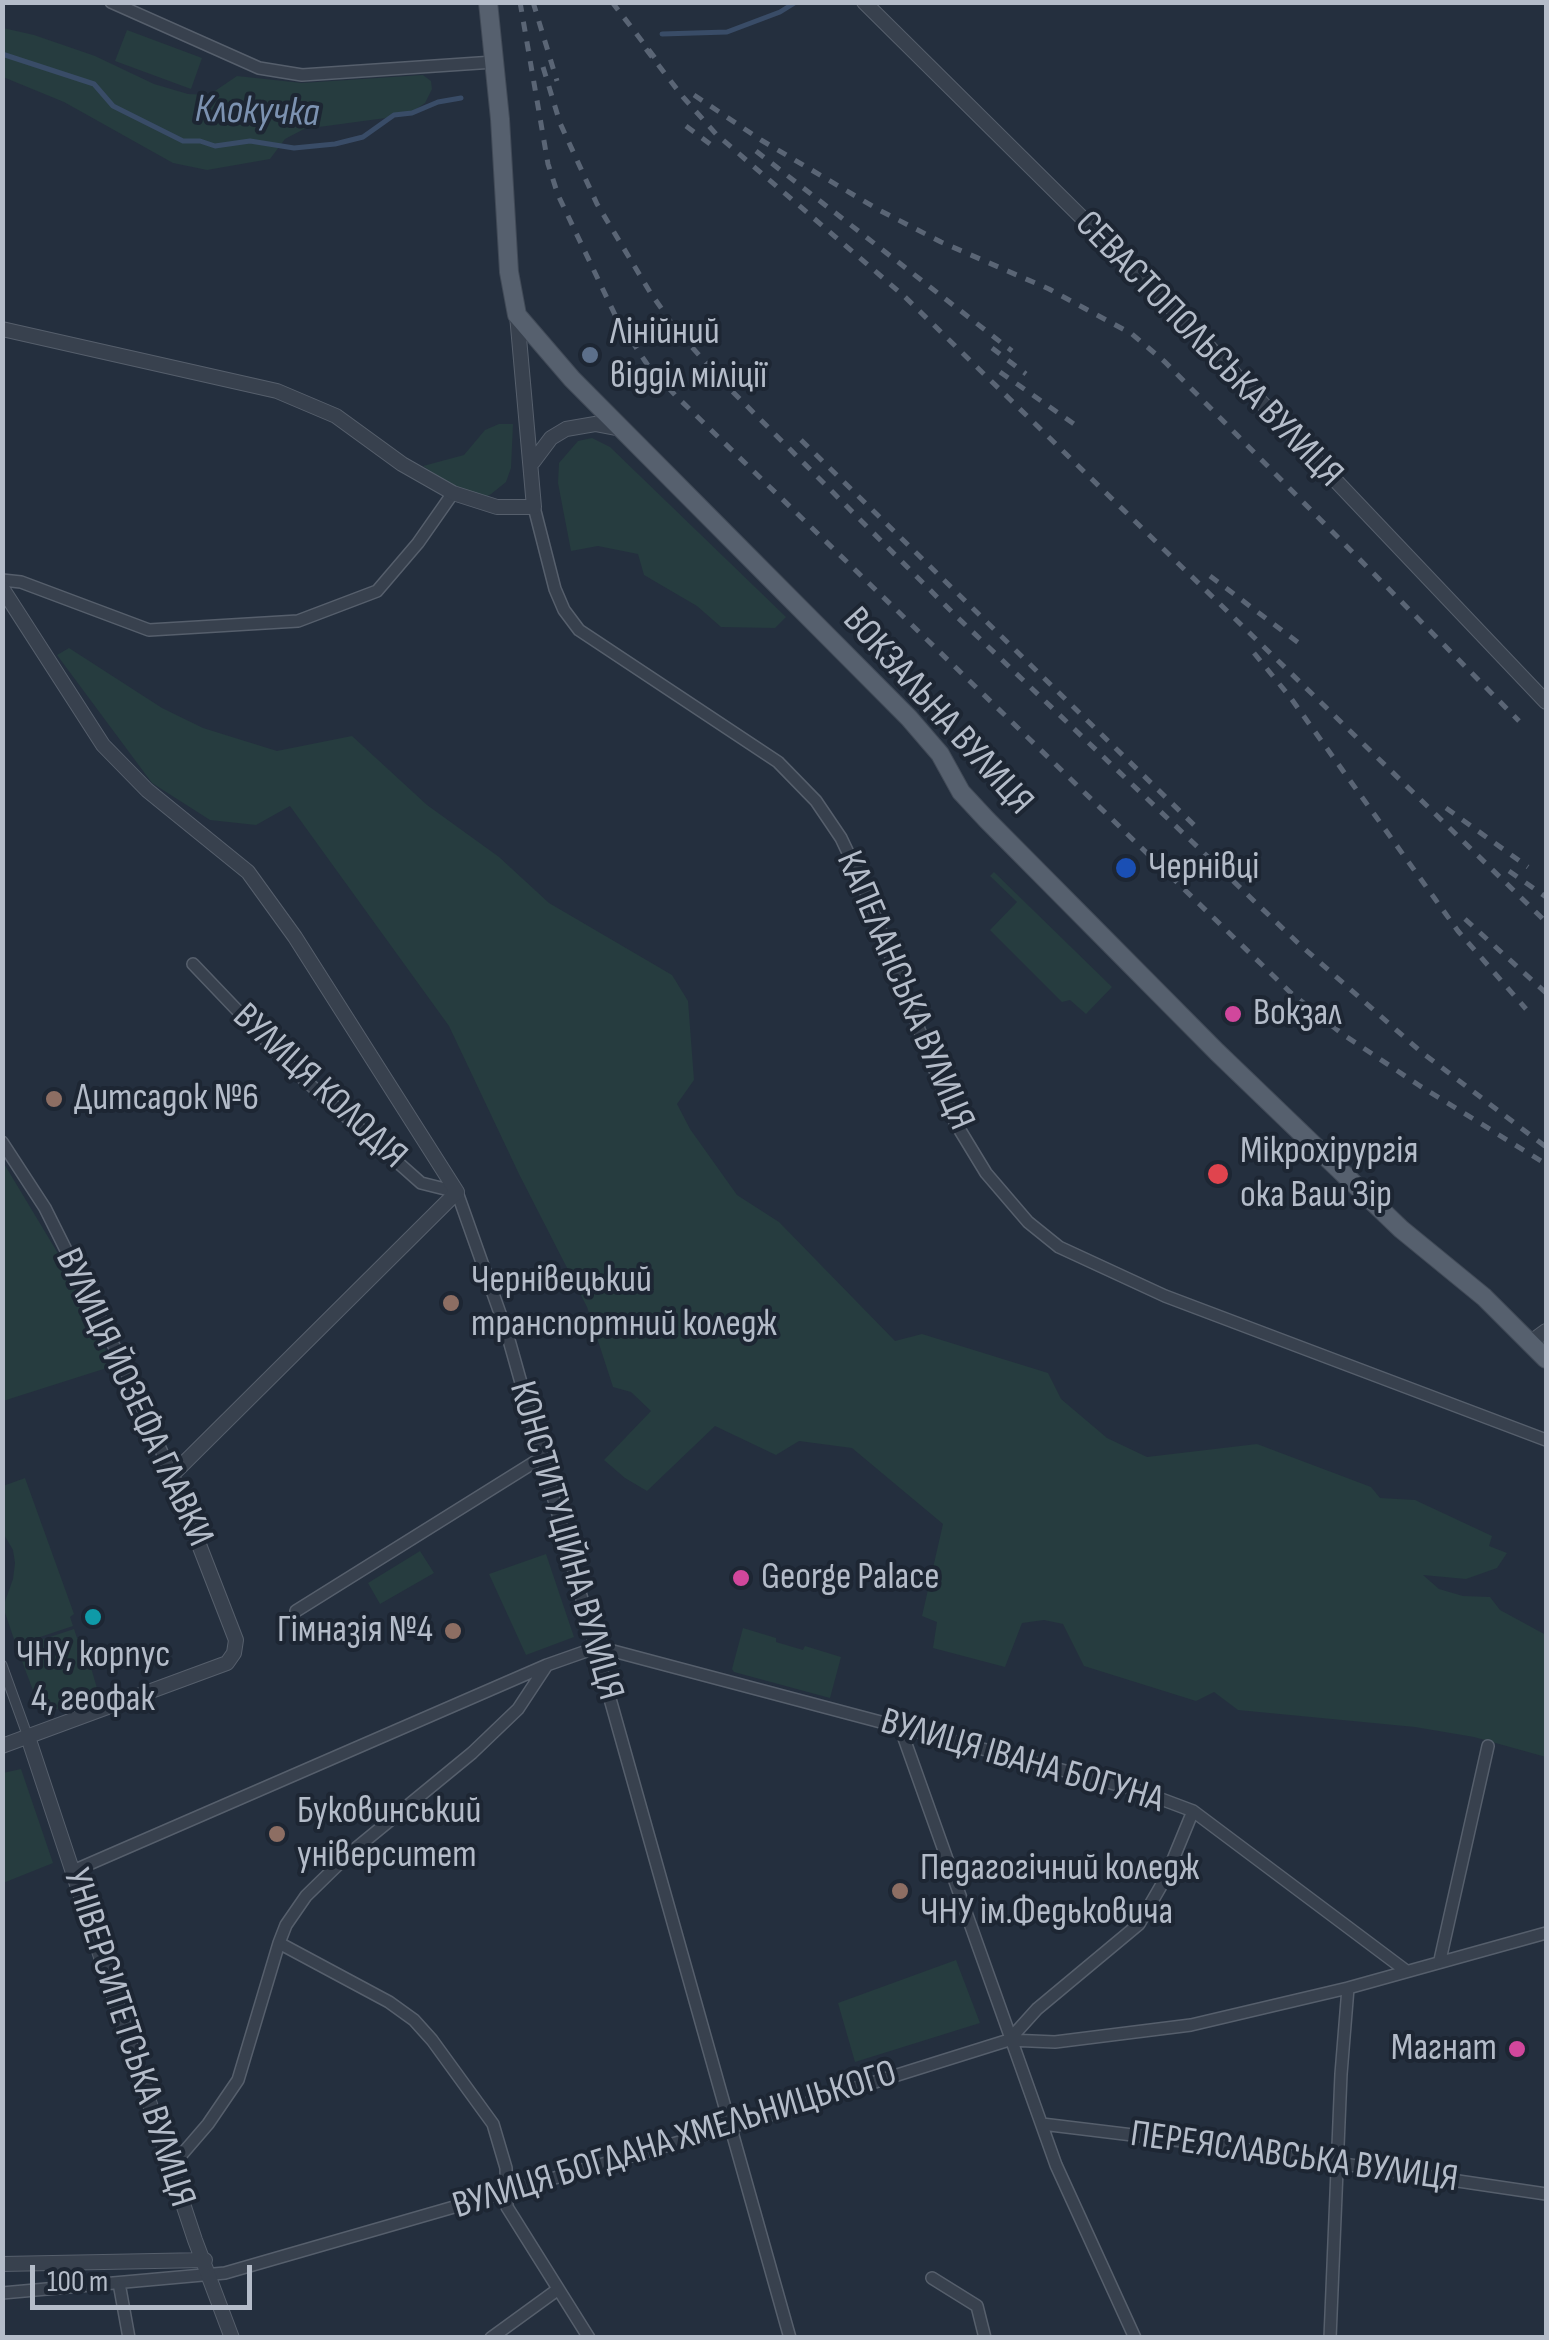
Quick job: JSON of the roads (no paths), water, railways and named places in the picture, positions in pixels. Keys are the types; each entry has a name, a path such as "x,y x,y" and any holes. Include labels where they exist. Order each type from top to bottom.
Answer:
{"main road":[{"path":"488,2 509,272 517,315"},
{"name":"ВОКЗАЛЬНА ВУЛИЦЯ","path":"517,315 585,392 909,718 940,754 967,799 1217,1052 1402,1230 1539,1337 1546,1359"}],"street":[{"path":"111,2 259,68 302,75 494,62"},
{"name":"СЕВАСТОПОЛЬСЬКА ВУЛИЦЯ","path":"864,2 1148,283 1546,702"},
{"name":"КАПЕЛАНСЬКА ВУЛИЦЯ","path":"517,315 534,507 564,610 579,630 778,762 816,801 841,838 861,880 955,1122 986,1173 1028,1222 1059,1247 1165,1296 1546,1440"},
{"path":"2,329 210,374 306,401 336,416 402,464 453,493 496,507 534,507"},
{"path":"580,424 588,407 585,392"},
{"path":"532,462 551,438 580,424 622,429"},
{"path":"2,580 21,582 150,630 298,621 377,591 453,493"},
{"name":"КОНСТИТУЦІЙНА ВУЛИЦЯ","path":"2,588 113,757 171,811 248,872 295,936 457,1192 507,1333 790,2338"},
{"name":"ВУЛИЦЯ КОЛОДІЯ","path":"194,964 297,1073 421,1183 457,1192"},
{"name":"ВУЛИЦЯ ЙОЗЕФА ГЛАВКИ","path":"2,1142 45,1208 121,1360 172,1475 236,1640 227,1663 28,1737"},
{"path":"172,1475 457,1192"},
{"path":"296,1612 541,1458"},
{"path":"73,1871 547,1665 595,1648"},
{"name":"ВУЛИЦЯ ІВАНА БОГУНА","path":"595,1648 632,1654 1137,1790 1193,1811 1405,1970"},
{"path":"2,1665 28,1737 2,1746"},
{"path":"172,2167 238,2080 279,1943 292,1914 327,1874 506,1720 534,1689 547,1665"},
{"path":"900,1727 1056,2166 1135,2338"},
{"name":"УНІВЕРСИТЕТСЬКА ВУЛИЦЯ","path":"28,1737 195,2240 232,2338"},
{"path":"1440,1960 1488,1746"},
{"path":"1009,2040 1038,2010 1139,1924 1165,1879 1193,1811"},
{"path":"1405,1970 1546,1933"},
{"path":"279,1943 389,2002 414,2020 493,2124 506,2168 507,2206 589,2338"},
{"name":"ВУЛИЦЯ БОГДАНА ХМЕЛЬНИЦЬКОГО","path":"2,2293 210,2276 728,2128 1009,2040 1055,2042 1192,2024 1348,1988 1405,1970"},
{"path":"1330,2338 1348,1988"},
{"name":"ПЕРЕЯСЛАВСЬКА ВУЛИЦЯ","path":"1042,2124 1339,2162 1546,2194"},
{"path":"2,2264 205,2260"},
{"path":"932,2278 977,2306 985,2338"},
{"path":"119,2284 130,2338"},
{"path":"491,2338 558,2290"}],"waterway":[{"path":"662,34 727,32 796,2"},
{"name":"Клокучка","path":"2,54 94,84 113,106 183,141 215,146 250,141 294,148 335,144 363,137 394,115 461,98"}],"railway":[{"path":"520,2 548,164 558,195 617,319 647,364 1291,993 1341,1033 1420,1086 1546,1164"},
{"path":"533,2 557,81"},
{"path":"612,2 655,58"},
{"path":"646,49 716,134 904,296 1546,922"},
{"path":"543,67 560,123 597,204 675,328 723,382 955,615 1298,943 1420,1051 1546,1147"},
{"path":"694,95 879,210 1049,289 1132,334 1165,362 1519,721"},
{"path":"686,126 718,150"},
{"path":"756,151 1012,351"},
{"path":"992,348 1026,374"},
{"path":"1000,372 1074,424"},
{"path":"801,440 1194,825"},
{"path":"1210,576 1304,647"},
{"path":"1254,653 1458,931 1526,1009"},
{"path":"1446,808 1528,867"},
{"path":"1509,871 1546,897"},
{"path":"1465,919 1546,993"}],"place":[{"name":"Лінійний відділ міліції","path":"590,355"},
{"name":"Чернівці","path":"1126,868"},
{"name":"Вокзал","path":"1233,1014"},
{"name":"Дитсадок №6","path":"54,1099"},
{"name":"Мікрохірургія ока Ваш Зір","path":"1218,1174"},
{"name":"Чернівецький транспортний коледж","path":"451,1303"},
{"name":"George Palace","path":"741,1578"},
{"name":"ЧНУ, корпус 4, геофак","path":"93,1617"},
{"name":"Гімназія №4","path":"453,1631"},
{"name":"Буковинський університет","path":"277,1834"},
{"name":"Педагогічний коледж ЧНУ ім.Федьковича","path":"900,1891"},
{"name":"Магнат","path":"1517,2049"}]}
